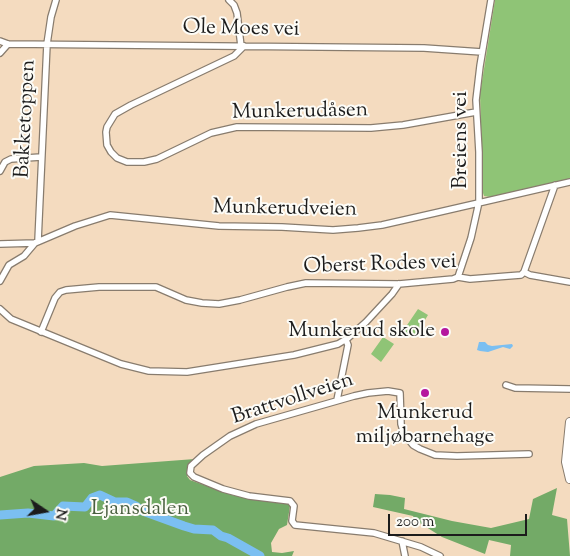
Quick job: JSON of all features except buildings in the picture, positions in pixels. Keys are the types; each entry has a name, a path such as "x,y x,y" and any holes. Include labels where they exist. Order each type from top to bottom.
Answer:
{"main road":[{"path":"570,422 566,462 570,479"}],"street":[{"name":"Bakketoppen","path":"37,242 47,44 56,0"},
{"path":"229,0 234,5 237,13 242,46"},
{"name":"Breiens vei","path":"458,277 472,238 479,202 479,152 476,112 482,52 491,0"},
{"name":"Ole Moes vei","path":"0,41 8,44 424,48 482,52"},
{"path":"0,53 8,44"},
{"name":"Munkerudåsen","path":"242,46 234,56 115,114 106,132 107,145 111,152 117,158 127,162 144,162 157,159 211,133 237,127 371,128 403,125 476,112"},
{"path":"0,171 5,162 11,159 41,157"},
{"name":"Munkerudveien","path":"0,244 37,242 100,217 110,215 209,226 333,230 382,225 570,182"},
{"path":"524,272 555,185"},
{"path":"0,281 9,266 24,256 37,242"},
{"name":"Oberst Rodes vei","path":"41,332 55,298 60,292 66,290 156,287 186,300 219,304 306,283 399,284 453,280 458,277 470,279 508,276 524,272 570,282"},
{"path":"0,309 11,319 134,369 175,372 201,370 294,355 318,350 346,340 384,303 399,284"},
{"path":"337,400 348,345 346,340"},
{"path":"506,385 515,388 570,388"},
{"name":"Brattvollveien","path":"402,541 361,531 298,526 292,522 294,506 290,501 239,494 194,477 190,473 191,466 212,449 246,428 337,400 368,393 395,391 400,393 401,424 404,434 413,445 420,449 435,454 457,456 529,454"},
{"path":"405,556 402,541 430,550 440,556"}],"green space":[{"path":"495,0 570,0 570,179 490,197 484,196 483,193 480,94"},
{"path":"418,309 428,315 414,338 403,331"},
{"path":"383,337 394,344 381,362 371,354"},
{"name":"Ljansdalen","path":"195,459 187,469 187,476 190,480 232,495 256,500 287,502 290,506 287,525 279,529 271,543 272,552 294,551 292,556 0,556 0,477 34,466 84,463 102,466"},
{"path":"557,488 552,515 567,519 570,556 510,556 511,545 489,540 485,554 442,537 415,520 413,516 373,507 375,494 390,495 405,498 404,509 491,528 529,519 533,499"}],"water":[{"path":"479,342 485,342 492,346 512,344 513,346 510,349 503,347 488,352 477,350"}],"waterway":[{"path":"0,515 28,513 54,516 63,506 85,507 92,498 100,495 115,502 127,502 140,510 184,526 194,529 213,530 260,556"}],"place":[{"name":"Munkerud skole","path":"445,332"},
{"name":"Munkerud miljøbarnehage","path":"425,393"}]}
